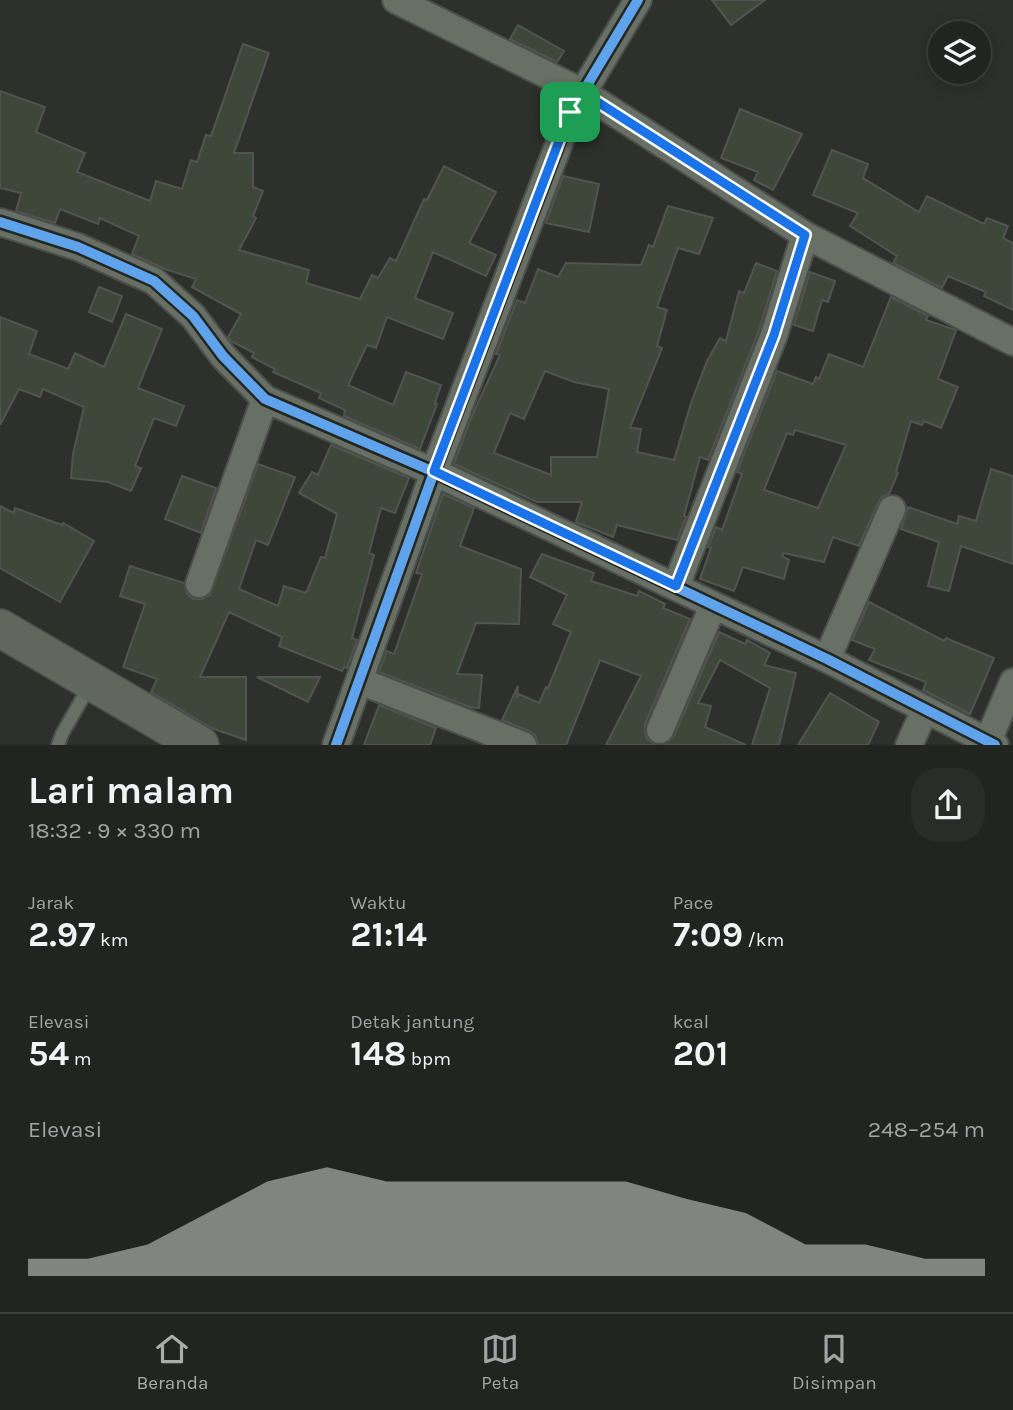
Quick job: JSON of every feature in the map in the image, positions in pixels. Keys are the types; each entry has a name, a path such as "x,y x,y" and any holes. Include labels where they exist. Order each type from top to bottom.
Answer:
{"main road":[{"path":"0,628 200,745"}],"street":[{"path":"396,0 582,92 805,235 1013,342"},
{"path":"335,745 434,471 570,112 638,0"},
{"path":"0,222 78,247 154,281 193,316 223,356 265,399 434,471 827,659 992,743 1013,682"},
{"path":"676,586 774,335 805,235"},
{"path":"199,584 265,399"},
{"path":"827,659 892,509"},
{"path":"660,730 713,606"},
{"path":"360,681 523,745"},
{"path":"909,745 925,710"}],"lane":[{"path":"58,745 92,682"}],"building":[{"path":"712,0 765,0 731,25"},
{"path":"518,25 564,51 557,62 510,39"},
{"path":"243,44 269,53 234,153 253,153 253,187 263,191 253,216 256,218 239,250 309,270 306,283 360,299 372,275 378,278 390,258 396,261 424,199 427,200 444,166 496,192 469,243 496,255 486,276 433,252 415,298 453,313 443,339 387,317 376,348 367,345 348,385 393,405 406,372 441,385 435,403 437,404 420,449 344,416 345,410 319,398 321,393 273,372 275,369 252,357 254,353 228,337 241,314 192,287 196,279 132,254 139,236 100,218 98,224 60,209 55,223 16,211 21,193 0,188 0,91 45,107 36,132 85,153 77,172 150,201 156,181 182,189 191,160 197,162 206,135 211,136"},
{"path":"740,109 802,134 773,190 754,180 758,172 721,158"},
{"path":"832,150 868,164 863,178 919,212 927,196 984,224 987,218 1008,226 1003,238 1013,243 1013,310 984,296 986,292 948,276 942,288 893,263 897,256 850,226 858,213 813,195"},
{"path":"563,176 599,184 589,232 546,223"},
{"path":"668,206 713,218 699,254 678,248 657,307 667,310 657,346 662,348 630,428 641,429 637,452 674,460 707,361 720,338 726,341 739,291 744,293 756,263 777,271 759,330 708,460 700,457 684,516 686,517 677,540 617,525 613,537 576,522 582,502 537,502 454,464 471,418 500,355 496,354 517,300 525,303 538,269 558,277 566,263 641,265 649,245 653,247","holes":["545,371 574,382 609,389 597,457 551,457 551,475 494,453 510,413 524,419"]},
{"path":"810,272 835,281 828,302 822,300 813,331 794,325"},
{"path":"99,287 122,296 112,322 89,312"},
{"path":"891,297 928,316 926,320 956,330 938,379 958,387 941,428 924,421 922,425 911,421 896,472 898,473 889,494 882,497 878,503 859,546 833,537 824,562 784,553 782,556 789,560 784,579 743,567 734,591 700,579 716,527 722,530 742,474 737,472 777,371 813,384 816,377 819,379 829,354 863,367","holes":["795,430 846,445 818,508 764,490 787,433 793,435"]},
{"path":"126,314 162,329 138,388 184,406 176,426 154,418 135,466 141,468 131,491 108,482 71,478 73,454 84,407 43,389 40,397 19,389 0,425 0,317 37,331 29,354 68,369 75,353 104,367"},
{"path":"331,445 409,478 395,513 381,508 369,553 374,555 352,638 357,640 347,668 344,667 342,671 279,646 282,637 229,612 200,677 246,677 246,740 211,728 151,692 157,679 123,667 145,604 120,596 130,566 184,583 187,594 193,599 210,595 258,464 295,477 268,545 256,540 239,589 278,606 284,586 306,593 321,557 325,558 337,514 299,493 312,472 318,475"},
{"path":"991,469 1013,476 1013,564 961,546 949,591 928,586 939,542 901,529 908,507 957,524 959,516 976,521"},
{"path":"182,476 216,488 201,533 165,519"},
{"path":"443,494 474,508 460,546 521,569 519,624 476,623 457,674 482,675 479,708 470,707 379,672 387,651 394,654 422,574 416,573"},
{"path":"0,506 14,513 15,508 62,525 63,523 94,541 60,602 0,568"},
{"path":"542,554 594,573 591,581 637,596 639,591 665,604 663,608 690,619 645,724 647,739 657,745 606,745 641,676 600,660 566,745 538,745 536,736 529,731 502,720 518,686 517,698 519,694 539,703 571,632 553,624 567,595 530,577"},
{"path":"869,602 944,641 946,638 994,658 970,714 923,690 926,682 869,660 875,649 852,640"},
{"path":"719,632 745,644 747,640 770,653 764,665 796,673 779,745 752,745 770,688 720,660 698,703 711,706 705,727 746,745 664,745 674,736"},
{"path":"257,677 320,677 308,702"},
{"path":"830,693 879,722 868,745 798,745"},
{"path":"379,705 436,728 430,745 364,745"}],"cycle path":[{"path":"0,222 78,247 154,281 193,316 223,356 265,399 434,472 571,112 638,0"},
{"path":"336,745 434,472 827,659 995,745"}],"route":[{"path":"582,92 805,235 774,335 676,586 434,471 570,112 582,92"}]}
